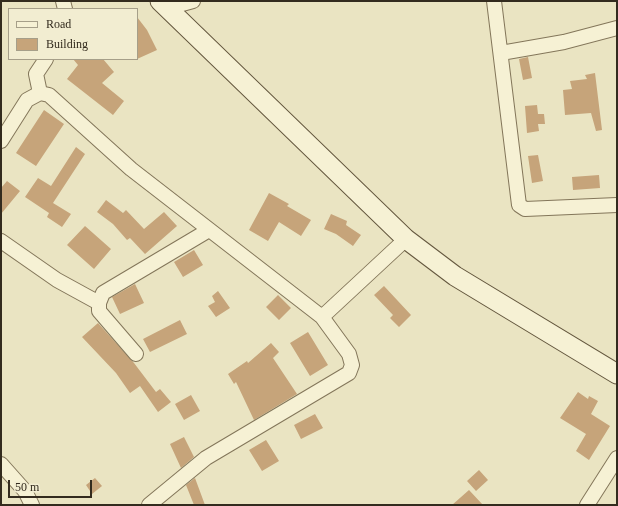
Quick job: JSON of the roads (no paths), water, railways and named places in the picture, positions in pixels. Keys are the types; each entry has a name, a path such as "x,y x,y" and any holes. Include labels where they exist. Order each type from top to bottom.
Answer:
{"street":[{"path":"164,5 193,1"},
{"path":"494,1 519,205 525,209 617,204"},
{"path":"164,5 406,239 455,276 617,374"},
{"path":"501,53 564,42 617,28"},
{"path":"40,93 36,74 45,60"},
{"path":"1,141 27,100 40,93 49,95 131,169 322,317 349,354 352,365 349,373 206,458 149,505"},
{"path":"136,354 99,311 99,303 103,293 209,230"},
{"path":"322,317 406,239"},
{"path":"1,241 57,280 99,303"},
{"path":"587,505 617,458"},
{"path":"1,464 26,491 32,505"}]}
